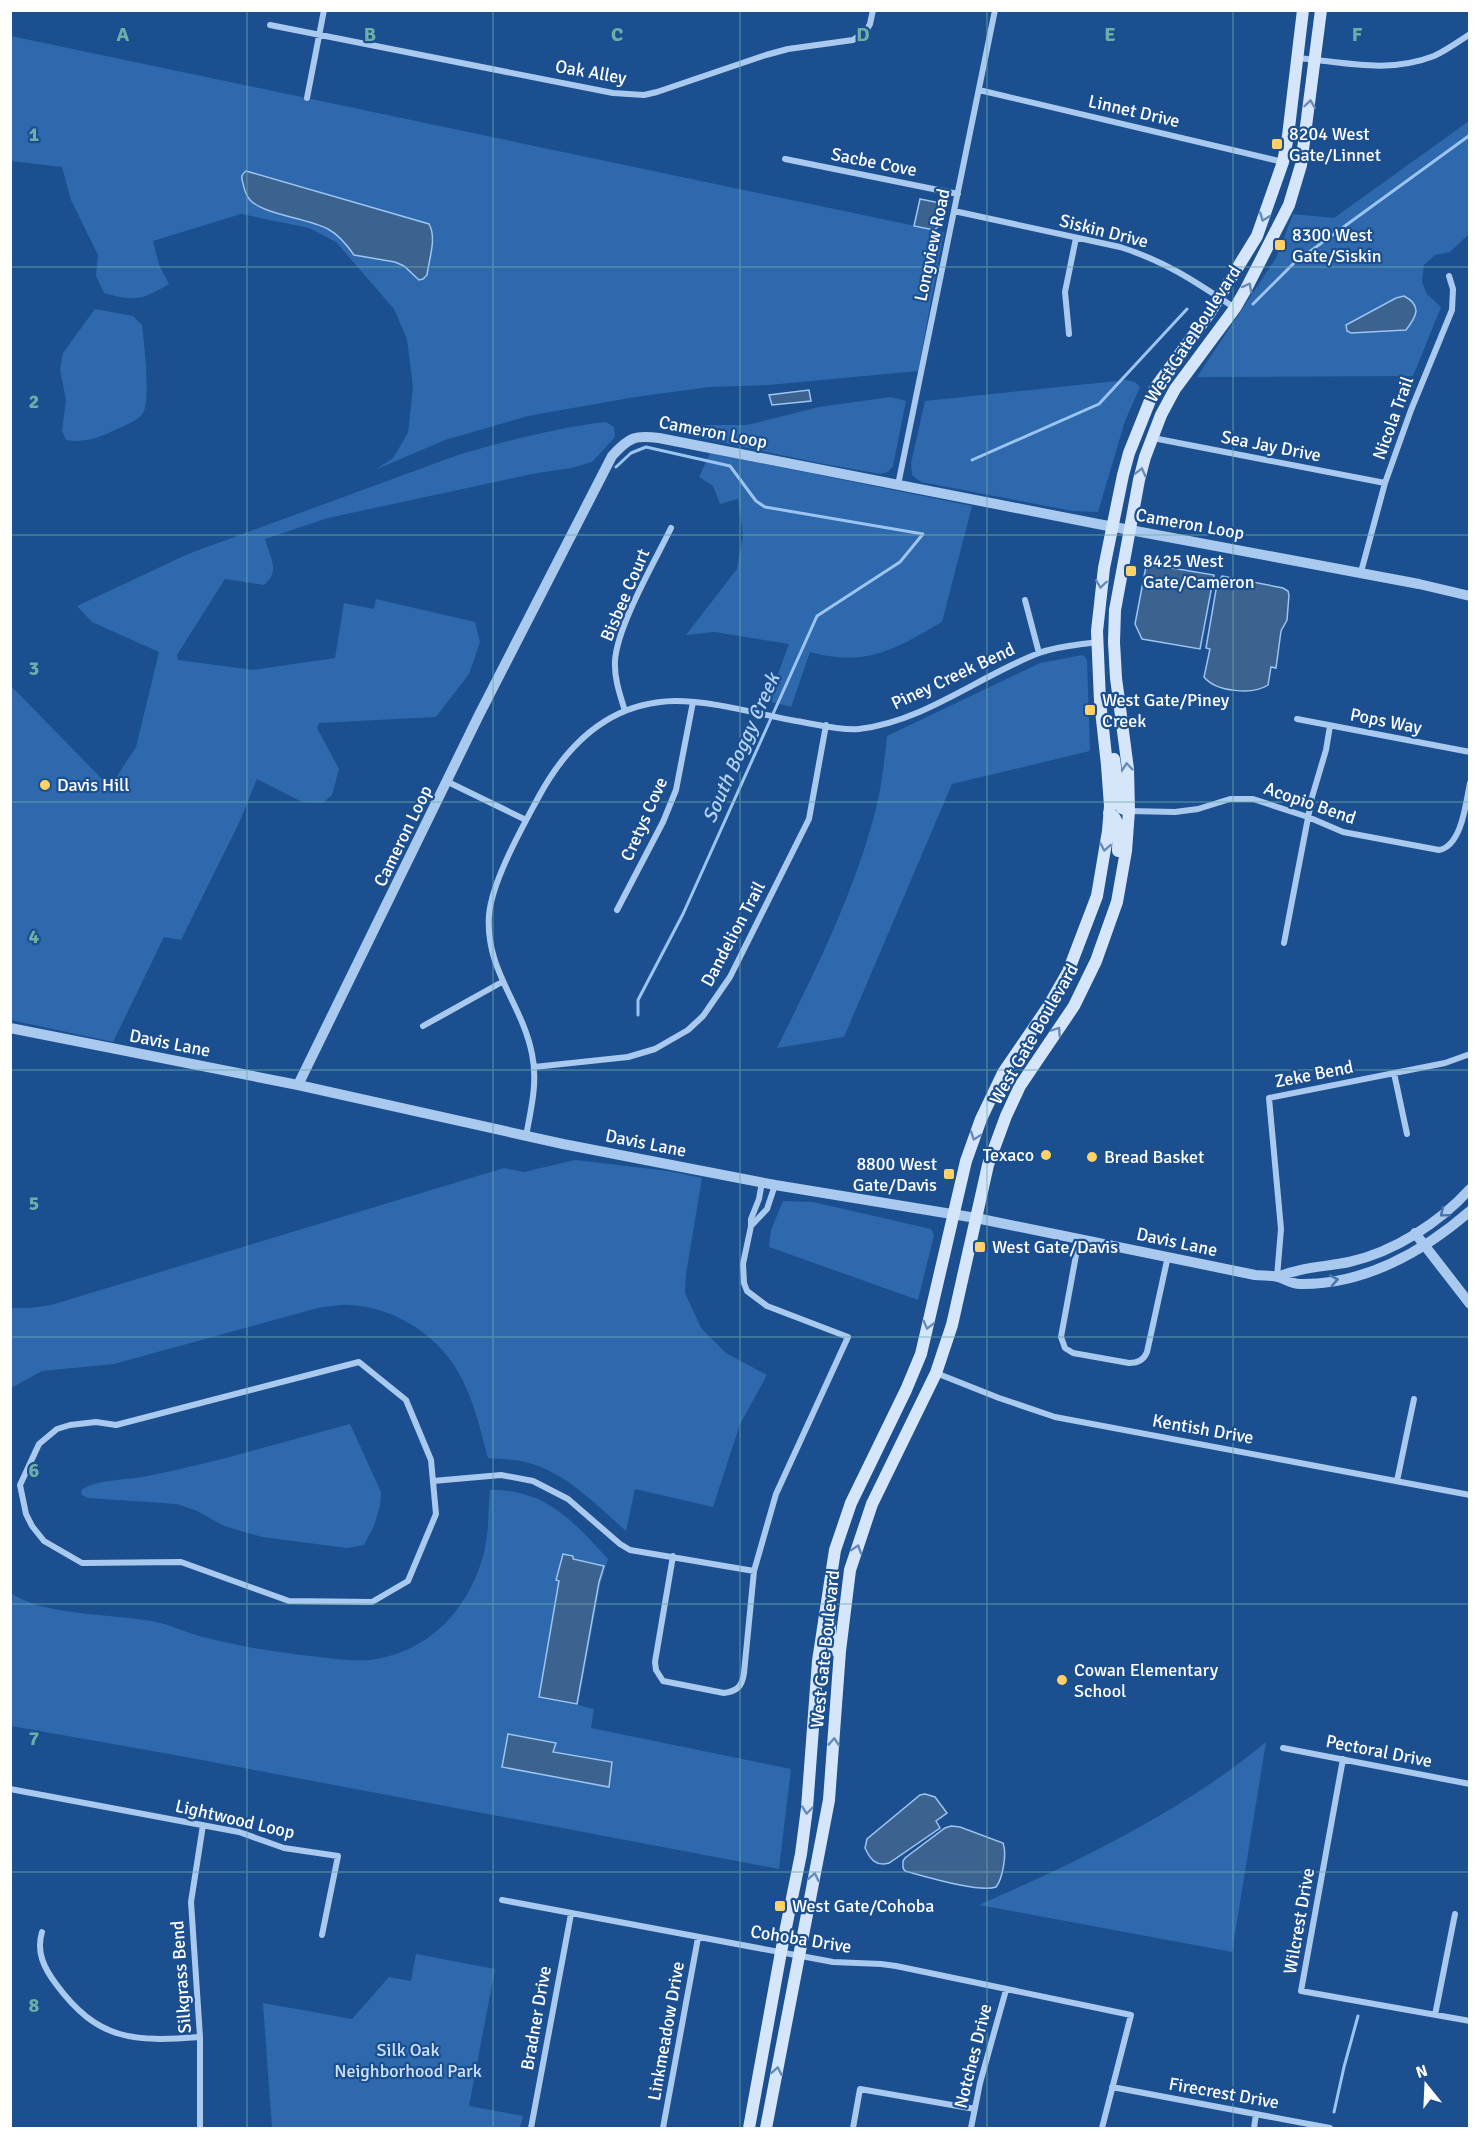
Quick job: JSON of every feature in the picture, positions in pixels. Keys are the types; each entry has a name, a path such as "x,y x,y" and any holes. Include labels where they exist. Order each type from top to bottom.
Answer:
{"main road":[{"name":"West Gate Boulevard","path":"749,2128 801,1854 807,1808 818,1661 835,1550 847,1514 921,1354 966,1161 981,1119 1002,1073 1048,1007 1068,972 1097,896 1109,813 1097,642 1100,593 1112,526 1129,453 1155,388 1220,297 1257,236 1283,162 1303,10"},
{"name":"West Gate Boulevard","path":"766,2128 829,1800 840,1651 850,1570 872,1504 898,1455 936,1373 952,1325 988,1165 1006,1116 1020,1086 1074,1006 1096,961 1117,902 1126,851 1129,811 1128,769 1116,678 1115,610 1139,480 1152,438 1174,388 1235,308 1289,205 1301,165 1321,10"},
{"path":"1103,730 1113,748 1120,804 1122,808 1129,811"},
{"path":"1109,813 1114,815 1118,825 1119,888"},
{"path":"871,1462 886,1455 898,1455"},
{"path":"833,1564 830,1641 833,1649 840,1651"}],"street":[{"path":"307,98 324,10"},
{"name":"Oak Alley","path":"270,25 613,93 644,94 671,88 766,55 796,48 853,40 866,31 873,10"},
{"name":"Longview Road","path":"898,485 995,10"},
{"path":"1297,58 1384,67 1400,65 1436,55 1470,34"},
{"name":"Linnet Drive","path":"979,90 1283,162"},
{"name":"Sacbe Cove","path":"784,159 958,194"},
{"name":"Siskin Drive","path":"954,211 1144,254 1173,267 1235,308"},
{"path":"1069,334 1065,292 1076,238"},
{"name":"Nicola Trail","path":"1361,572 1385,483 1411,410 1452,310 1454,298 1449,276"},
{"name":"Cameron Loop","path":"298,1085 480,715 612,456 623,443 639,436 1361,572 1470,596"},
{"name":"Sea Jay Drive","path":"1152,438 1385,483"},
{"name":"Bisbee Court","path":"625,711 616,680 617,646 627,617 671,528"},
{"path":"1025,600 1039,653"},
{"name":"Piney Creek Bend","path":"526,1137 534,1093 534,1067 523,1023 502,982 489,936 489,914 493,891 526,820 563,758 587,733 604,721 625,711 655,703 674,701 693,702 858,729 903,719 1039,653 1097,642"},
{"name":"Cretys Cove","path":"617,910 663,822 676,790 693,702"},
{"name":"Pops Way","path":"1297,719 1470,752"},
{"name":"Dandelion Trail","path":"534,1067 640,1054 670,1041 703,1017 730,977 809,819 826,725"},
{"path":"1284,943 1308,818 1330,726"},
{"path":"448,782 526,820"},
{"name":"Acopio Bend","path":"1129,811 1175,812 1198,809 1241,798 1267,802 1343,832 1433,850 1445,849 1453,840 1464,816 1470,783"},
{"path":"423,1026 502,982"},
{"name":"Davis Lane","path":"10,1028 298,1085 526,1137 775,1185 976,1218 1255,1275 1277,1276 1297,1285 1355,1276 1379,1268 1424,1247 1470,1211"},
{"name":"Zeke Bend","path":"1277,1276 1281,1229 1269,1098 1446,1063 1470,1054"},
{"path":"1394,1073 1407,1134"},
{"path":"673,1556 656,1670 663,1681 724,1693 734,1691 742,1683 754,1571 776,1494 848,1337 787,1316 767,1306 751,1295 744,1283 743,1264 751,1219 758,1204 762,1182"},
{"path":"751,1226 767,1209 775,1185"},
{"name":"Davis Lane","path":"1277,1276 1296,1269 1352,1261 1374,1254 1415,1233 1441,1216 1470,1189"},
{"path":"1415,1233 1470,1304"},
{"path":"1079,1239 1062,1331 1062,1343 1073,1353 1129,1363 1143,1359 1147,1352 1168,1256"},
{"path":"359,1362 406,1400 431,1460 436,1514 408,1581 372,1602 289,1601 181,1562 81,1563 44,1541 32,1526 26,1514 20,1485 39,1444 57,1429 96,1422 116,1425 359,1362"},
{"name":"Kentish Drive","path":"936,1373 1055,1417 1470,1495"},
{"path":"1397,1481 1414,1399"},
{"path":"433,1481 501,1475 533,1481 568,1499 625,1548 754,1571"},
{"path":"10,1485 20,1485"},
{"name":"Pectoral Drive","path":"1283,1748 1470,1784"},
{"name":"Wilcrest Drive","path":"1343,1759 1301,1991 1470,2022"},
{"name":"Lightwood Loop","path":"10,1789 239,1832 285,1848 338,1856 322,1935"},
{"name":"Silkgrass Bend","path":"200,2128 200,2037 191,1902 203,1826"},
{"name":"Cohoba Drive","path":"502,1900 833,1962 880,1964 1131,2015 1112,2087"},
{"name":"Bradner Drive","path":"531,2128 571,1914"},
{"path":"1435,2015 1455,1914"},
{"path":"42,1932 39,1949 47,1971 67,1998 93,2022 117,2033 154,2040 200,2037"},
{"name":"Linkmeadow Drive","path":"663,2128 698,1938"},
{"name":"Notches Drive","path":"971,2128 1006,1990"},
{"path":"1102,2128 1112,2087"},
{"name":"Firecrest Drive","path":"1112,2087 1330,2128"},
{"path":"853,2128 860,2089 975,2109"},
{"path":"1254,2128 1256,2114"}],"green space":[{"path":"11,36 944,232 918,371 769,385 710,387 635,397 528,416 445,440 375,470 393,458 408,433 413,387 407,339 394,309 336,242 309,228 241,214 153,241 159,265 169,284 138,298 123,298 104,293 96,276 98,255 71,200 62,167 11,161"},
{"path":"1469,121 1469,234 1450,252 1435,255 1424,265 1422,282 1427,294 1441,307 1413,376 1197,377 1276,258 1293,214 1334,218"},
{"path":"95,309 133,316 142,325 146,370 145,406 143,413 137,419 100,437 78,441 66,440 62,431 66,400 60,369 63,353"},
{"path":"1126,380 1135,382 1140,387 1125,421 1098,512 1073,511 921,482 912,475 911,463 925,401"},
{"path":"891,397 906,401 893,466 889,471 881,474 659,429 661,426 671,425 747,425 819,407"},
{"path":"606,422 614,427 615,437 592,462 328,518 265,539 273,569 264,585 225,579 177,655 178,660 253,670 335,658 344,603 374,609 376,599 475,622 480,642 469,674 436,717 319,723 317,728 339,769 332,795 323,803 302,802 257,779 239,823 181,940 164,937 113,1042 11,1020 11,686 110,787 136,747 159,652 92,622 77,606 188,554 458,455 531,436"},
{"path":"710,453 972,506 942,622 909,641 879,653 848,658 810,652 791,707 768,701 789,644 714,632 686,635 737,569 743,535 738,499 720,504 713,486 699,477"},
{"path":"1083,655 1087,660 1090,751 952,784 844,1037 777,1048 829,940 862,856 879,794 887,736 1040,663"},
{"path":"575,1160 668,1171 702,1178 685,1293 701,1328 726,1353 767,1375 740,1424 713,1507 635,1489 626,1531 578,1489 551,1472 521,1461 488,1458 467,1391 448,1357 425,1334 412,1325 382,1311 366,1307 346,1305 318,1308 114,1364 42,1371 11,1388 11,1308 51,1305 504,1168 524,1172"},
{"path":"783,1201 813,1202 931,1229 934,1235 918,1300 769,1247 771,1230"},
{"path":"350,1424 381,1492 380,1506 374,1526 364,1545 347,1548 262,1537 224,1526 197,1511 177,1504 88,1498 82,1495 81,1491 92,1485 194,1466"},
{"path":"490,1490 510,1491 543,1501 570,1520 608,1559 600,1585 578,1705 594,1709 591,1728 791,1769 779,1869 11,1726 10,1592 40,1606 156,1622 199,1636 263,1650 353,1660 391,1656 430,1637 459,1607 470,1589 485,1548"},
{"path":"1266,1742 1232,1952 979,1905 1128,1834 1199,1791"},
{"name":"Silk Oak Neighborhood Park","path":"416,1954 495,1969 469,2106 523,2116 520,2128 272,2128 263,2003 352,2019 389,1977 411,1981"}],"shaded area":[{"path":"246,171 429,224 432,242 427,275 419,280 404,266 395,262 354,255 336,234 328,229 257,205 250,200 245,190 242,175"},
{"path":"920,199 935,202 941,207 938,227 934,230 914,226"},
{"path":"1404,296 1416,308 1413,321 1406,330 1351,333 1347,331 1346,325"},
{"path":"809,390 811,401 772,405 769,395"},
{"path":"1147,561 1151,561 1154,565 1214,575 1200,649 1142,639 1135,624"},
{"path":"1222,576 1283,588 1288,591 1287,620 1281,631 1276,668 1271,667 1268,685 1261,688 1244,691 1226,689 1204,677 1210,649 1206,648 1217,584"},
{"path":"563,1554 573,1556 573,1559 604,1566 599,1582 577,1704 539,1697 559,1581 556,1580"},
{"path":"508,1734 556,1743 553,1752 612,1762 609,1787 502,1767"},
{"path":"920,1795 935,1797 947,1813 936,1821 940,1828 889,1863 880,1864 874,1861 865,1848 867,1839"},
{"path":"951,1826 960,1827 1003,1843 1004,1865 996,1887 965,1886 905,1871 903,1861 905,1858"}],"waterway":[{"name":"South Boggy Creek","path":"1253,304 1294,263 1470,135"},
{"name":"South Boggy Creek","path":"972,460 1099,404 1187,309"},
{"name":"South Boggy Creek","path":"616,467 631,453 646,447 730,466 756,501 765,507 923,534 900,562 817,616 683,914 638,1000 638,1015"},
{"path":"1334,2112 1358,2016"}],"place":[{"name":"8204 West Gate/Linnet","path":"1277,144"},
{"name":"8300 West Gate/Siskin","path":"1280,245"},
{"name":"8425 West Gate/Cameron","path":"1131,571"},
{"name":"West Gate/Piney Creek","path":"1090,710"},
{"name":"Davis Hill","path":"45,785"},
{"name":"Texaco","path":"1046,1155"},
{"name":"Bread Basket","path":"1092,1157"},
{"name":"8800 West Gate/Davis","path":"949,1174"},
{"name":"West Gate/Davis","path":"980,1247"},
{"name":"Cowan Elementary School","path":"1062,1680"},
{"name":"West Gate/Cohoba","path":"780,1906"}]}
